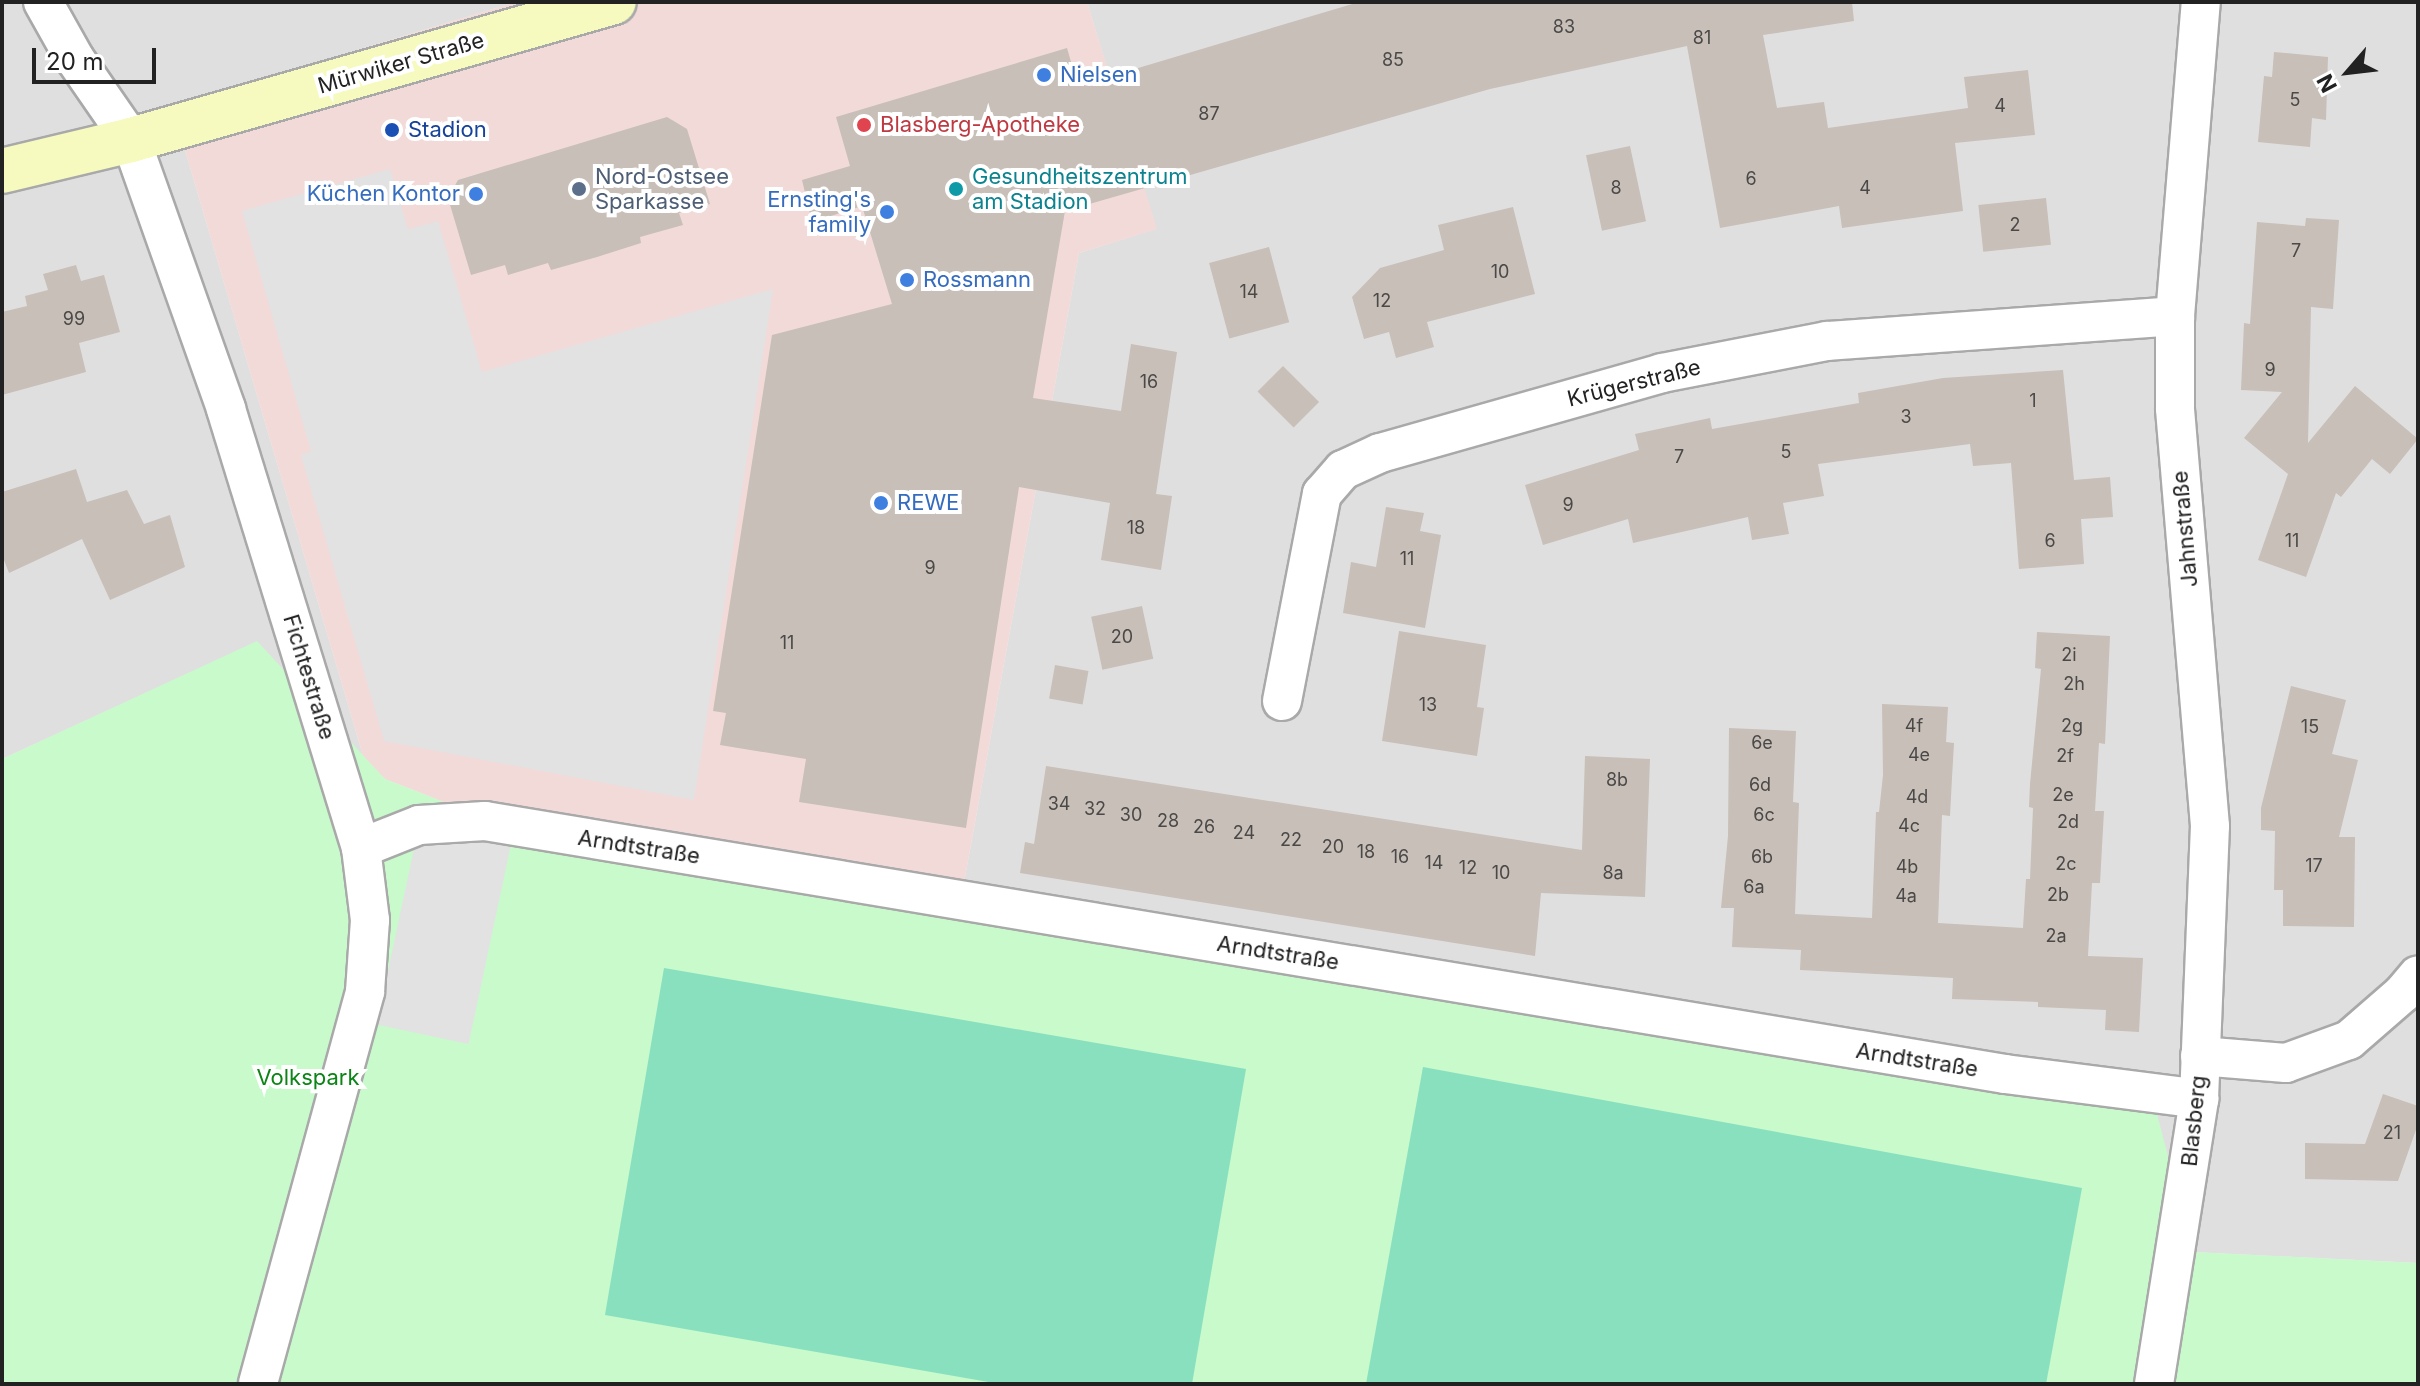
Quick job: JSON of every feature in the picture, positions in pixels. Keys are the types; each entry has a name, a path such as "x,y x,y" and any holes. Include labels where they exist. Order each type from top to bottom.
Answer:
{"main road":[{"name":"Mürwiker Straße","path":"2,171 131,140 614,2"}],"street":[{"name":"Fichtestraße","path":"43,2 75,59 131,140 226,409 361,848 370,920 365,992 258,1384"},
{"name":"Jahnstraße","path":"2200,1056 2210,826 2175,408 2175,316 2201,2"},
{"name":"Krügerstraße","path":"1282,701 1322,494 1343,470 1380,453 1662,373 1827,341 2175,316"},
{"name":"Arndtstraße","path":"361,848 419,825 485,821 2005,1074 2199,1099"},
{"name":"Blasberg","path":"2154,1384 2199,1099 2200,1056 2286,1063 2349,1040 2403,993 2418,975"}],"shaded area":[{"path":"2,2 516,2 172,106 364,759 257,642 2,759"},
{"path":"516,2 1087,2 1157,229 1079,253 961,899 487,819 385,779 364,759 172,106"},
{"path":"1087,2 2418,2 2418,1263 2192,1252 961,899 1079,253 1156,229"},
{"path":"390,169 408,229 438,221 482,372 773,289 694,800 384,741 301,455 311,451 242,211"},
{"path":"419,825 511,845 469,1044 377,1025"}],"green space":[{"name":"Volkspark","path":"257,641 385,779 487,819 2152,1095 2193,1252 2418,1263 2418,1384 2,1384 2,759"},
{"path":"664,968 1246,1069 1192,1384 1000,1384 605,1315"},
{"path":"1423,1067 2082,1188 2046,1384 1366,1384"}],"building":[{"path":"1359,2 1852,2 1854,21 1763,35 1777,108 1824,102 1828,128 1968,108 1964,77 2028,70 2035,135 1955,143 1963,211 1842,228 1839,206 1720,228 1687,46 1490,89 1065,211 1033,398 1121,411 1131,344 1177,352 1156,494 1172,496 1161,570 1101,560 1110,503 1019,487 966,828 799,802 806,759 720,745 726,713 713,711 772,335 892,304 862,206 812,222 802,180 850,166 836,117 1067,48 1078,86"},
{"path":"2274,52 2328,57 2326,120 2312,118 2310,147 2258,142 2264,76 2272,77"},
{"name":"Nord-Ostsee Sparkasse","path":"667,117 687,129 710,204 679,213 683,225 640,237 641,243 597,257 551,270 548,263 508,275 505,265 471,275 448,198 458,180"},
{"path":"1630,146 1646,221 1602,231 1586,155"},
{"path":"2046,198 2051,245 1983,252 1978,205"},
{"path":"1513,207 1535,294 1427,322 1434,347 1396,358 1389,332 1364,339 1352,297 1380,268 1444,250 1438,225"},
{"path":"2306,218 2339,220 2333,309 2311,307 2308,443 2355,386 2418,439 2390,474 2372,459 2341,497 2336,493 2306,577 2258,560 2288,474 2244,438 2282,392 2241,390 2244,323 2250,324 2257,222 2305,226"},
{"path":"1269,247 1289,322 1229,338 1209,263"},
{"path":"76,265 81,281 104,275 120,332 79,343 86,372 2,395 2,312 27,306 25,296 48,290 43,274"},
{"path":"1283,366 1319,402 1294,428 1258,391"},
{"path":"2063,370 2074,480 2110,477 2113,517 2081,519 2084,564 2019,569 2011,463 1973,466 1970,444 1818,464 1824,496 1783,503 1789,534 1752,540 1748,517 1633,543 1628,519 1543,545 1525,485 1639,450 1635,434 1710,418 1712,429 1859,403 1858,393 1943,378"},
{"path":"76,469 87,502 127,490 144,524 170,515 185,567 110,600 82,539 9,573 2,555 2,492"},
{"path":"1386,507 1424,513 1420,531 1441,535 1425,628 1343,613 1351,562 1376,567"},
{"path":"1142,606 1153,659 1102,670 1091,617"},
{"path":"1399,631 1486,645 1477,707 1484,708 1477,756 1382,741"},
{"path":"2037,632 2110,636 2105,744 2099,743 2095,811 2104,811 2100,883 2092,883 2088,956 2143,958 2139,1032 2105,1030 2106,1010 2038,1007 2038,1002 1952,999 1953,978 1800,970 1801,950 1732,947 1734,908 1721,908 1728,836 1729,728 1796,731 1793,802 1799,803 1795,914 1872,918 1876,812 1879,812 1883,775 1882,704 1948,707 1946,742 1954,743 1950,816 1942,815 1938,923 2023,928 2026,879 2030,879 2033,808 2029,807 2030,784 2041,669 2035,668"},
{"path":"1055,665 1088,671 1083,704 1049,698"},
{"path":"2291,686 2346,700 2332,754 2358,760 2339,837 2355,837 2354,927 2283,926 2283,890 2274,890 2275,831 2261,830 2261,808"},
{"path":"1585,756 1650,759 1645,897 1541,893 1535,956 1020,873 1025,842 1034,844 1046,766 1582,850"},
{"path":"2383,1094 2418,1106 2418,1124 2398,1181 2305,1179 2305,1143 2365,1144"}],"place":[{"name":"Nielsen","path":"1044,75"},
{"name":"Blasberg-Apotheke","path":"864,125"},
{"name":"Stadion","path":"392,130"},
{"name":"Nord-Ostsee Sparkasse","path":"579,189"},
{"name":"Gesundheitszentrum am Stadion","path":"956,189"},
{"name":"Küchen Kontor","path":"476,194"},
{"name":"Ernsting's family","path":"887,212"},
{"name":"Rossmann","path":"907,280"},
{"name":"REWE","path":"881,503"}]}
